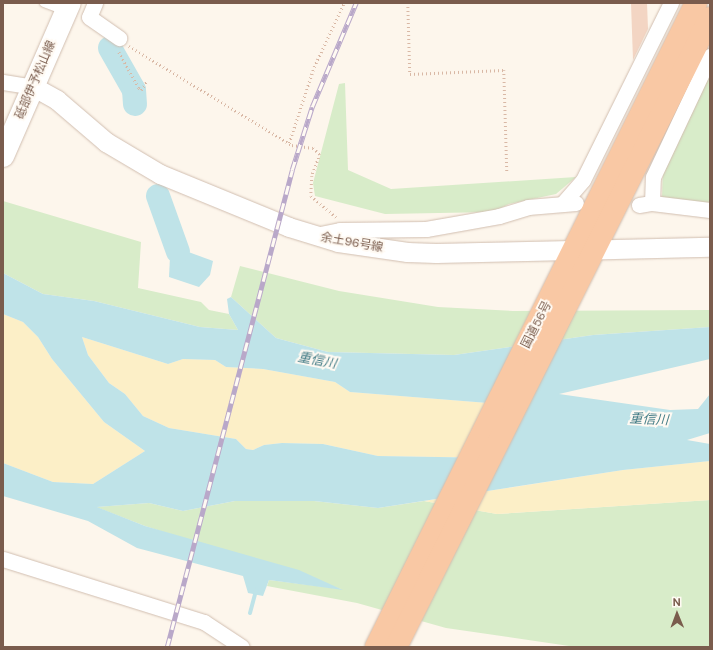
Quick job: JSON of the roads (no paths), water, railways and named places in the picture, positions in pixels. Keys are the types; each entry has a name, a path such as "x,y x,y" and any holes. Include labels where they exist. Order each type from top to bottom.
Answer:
{"highway":[{"name":"国道56号","path":"396,647 582,257 696,3"},
{"name":"国道56号","path":"376,647 710,18"}],"main road":[{"name":"砥部伊予松山線","path":"3,156 68,7"}],"street":[{"path":"95,3 89,16 119,39"},
{"path":"313,235 355,230 426,229 499,216 528,206 569,203 583,180 671,3"},
{"path":"710,56 653,177 646,204 710,210"},
{"path":"3,82 34,87"},
{"name":"余土96号線","path":"34,87 57,100 106,142 160,174 313,235 407,252 582,257 710,247"},
{"path":"5,561 204,622 242,647"}],"lane":[{"path":"44,3 68,7"}],"water":[{"path":"183,250 213,261 210,275 199,287 169,277 170,257"},
{"name":"重信川","path":"3,273 43,294 94,301 200,327 238,330 229,314 227,299 231,297 276,338 328,352 454,355 593,335 710,327 710,359 559,394 670,410 698,409 710,394 710,433 687,440 710,444 710,461 623,470 378,508 314,501 235,501 183,511 149,503 97,507 145,526 299,570 343,590 269,580 263,596 248,593 243,576 137,548 88,521 3,496 3,463 53,482 93,484 145,451 104,422 52,359 38,337 23,322 3,314","holes":["82,337 168,364 183,359 215,360 226,367 263,369 335,382 350,392 525,406 499,458 378,456 323,444 282,443 264,445 253,450 246,449 236,439 169,428 143,416 125,394 109,383 88,355"]}],"waterway":[{"path":"110,48 134,90 135,104"},
{"path":"158,196 178,252"},
{"path":"250,613 256,590"}],"railway":[{"path":"167,647 292,170 312,107 356,3"}]}
